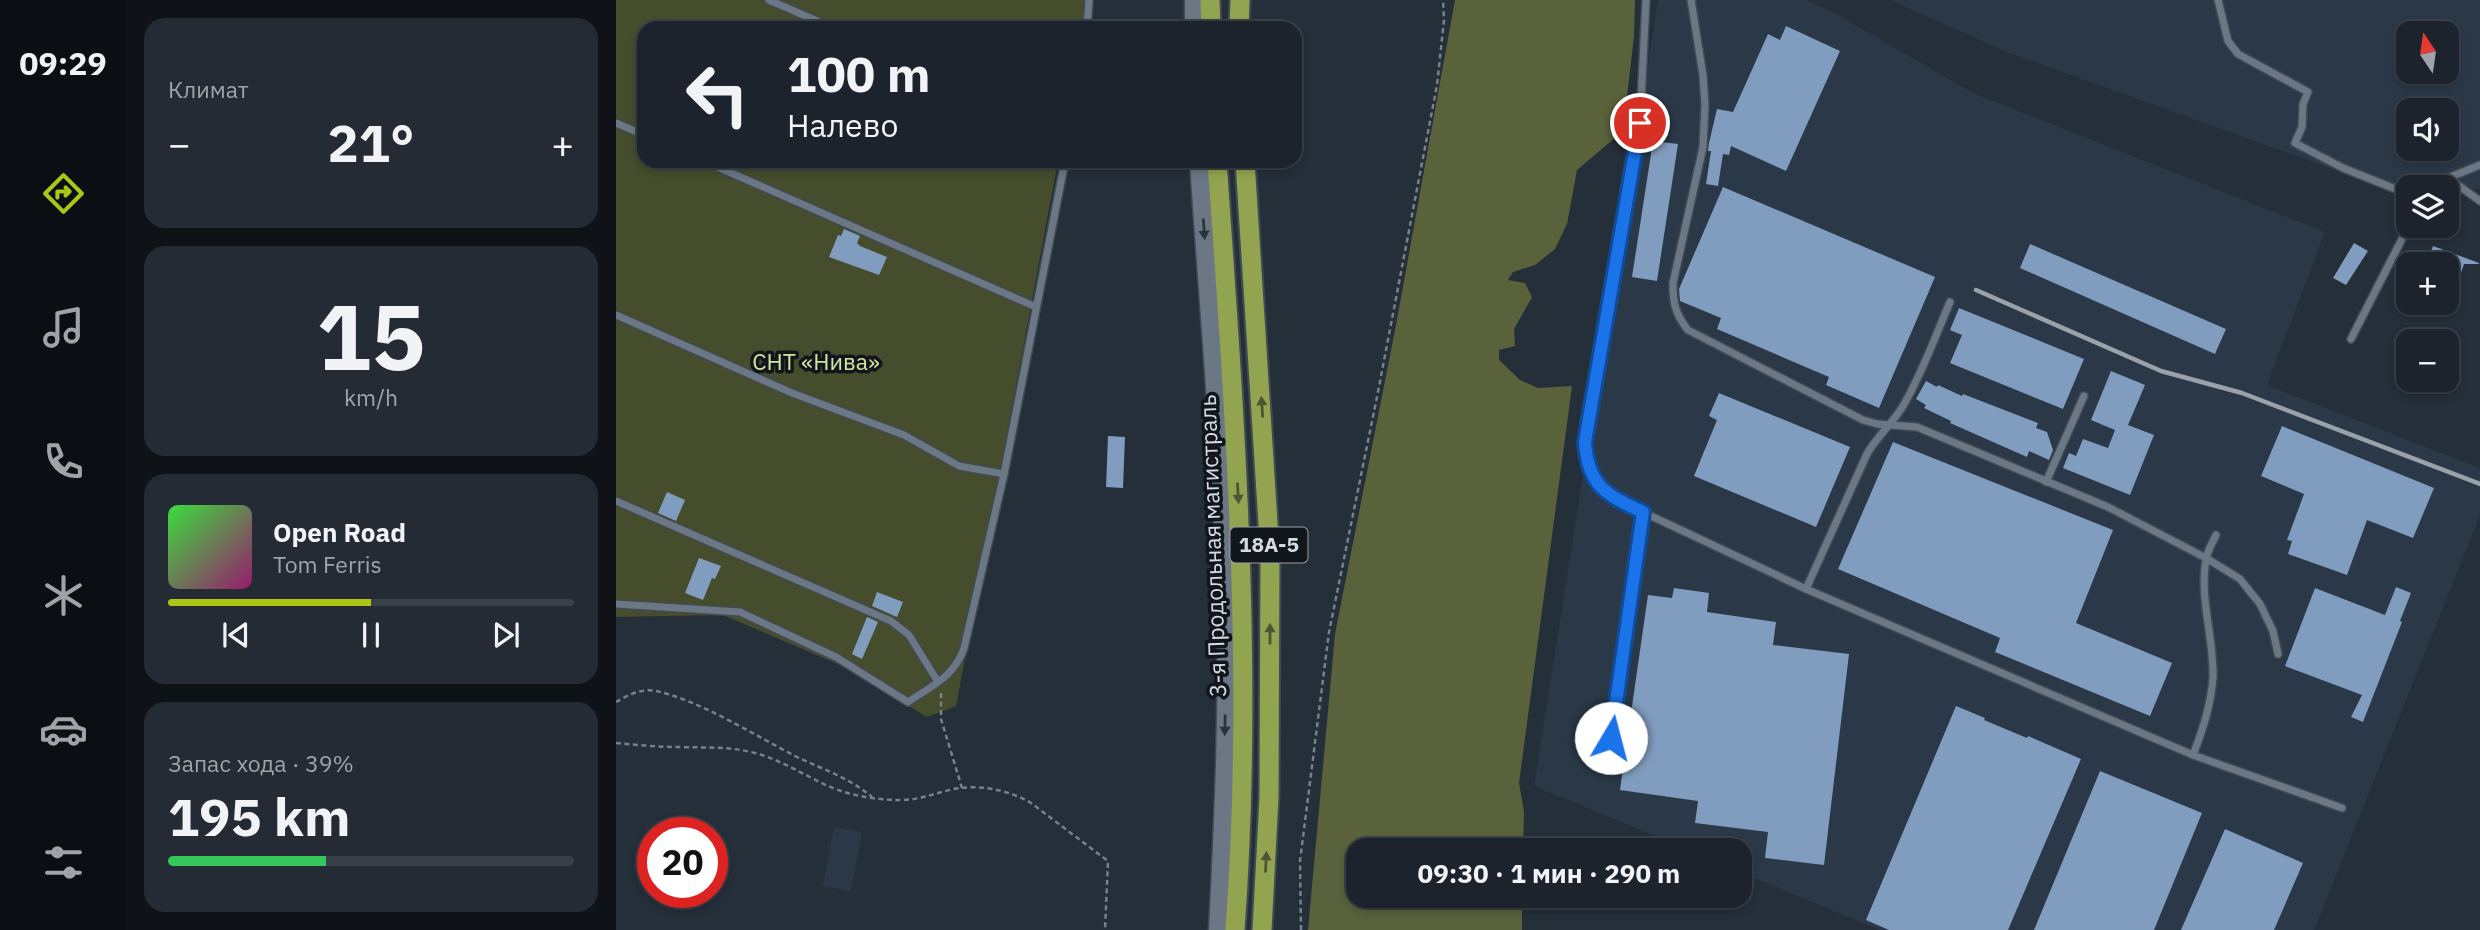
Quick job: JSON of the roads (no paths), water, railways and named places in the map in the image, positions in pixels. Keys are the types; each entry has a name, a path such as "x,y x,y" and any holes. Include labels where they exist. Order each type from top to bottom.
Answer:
{"highway":[{"path":"1210,0 1211,21"},
{"path":"1240,0 1240,21"},
{"name":"3-я Продольная магистраль","path":"1217,168 1241,574 1242,840 1235,930"},
{"name":"18А-5","path":"1245,168 1270,555 1269,797 1262,930"}],"street":[{"path":"1194,0 1194,21"},
{"path":"1200,168 1217,402 1225,582 1224,825 1218,930"}],"lane":[{"path":"769,0 817,21"},
{"path":"1088,21 1090,0"},
{"path":"1646,0 1640,123 1585,442 1586,457 1593,478 1603,492 1806,589 2193,755 2342,808"},
{"path":"1691,0 1705,105 1703,147 1674,283 1673,303 1679,319 1688,330 1851,414 1877,424 1917,427 2108,507 2206,558 2241,579 2260,604 2273,631 2278,654"},
{"path":"2218,0 2228,41 2238,54 2308,92 2304,98 2302,127 2295,143 2343,168 2396,189"},
{"path":"616,122 637,132"},
{"path":"2455,175 2480,165"},
{"path":"720,168 1036,307"},
{"path":"616,604 740,612 836,657 908,702 953,671 964,648 1004,474 1064,168"},
{"path":"2459,186 2480,201"},
{"path":"2351,339 2402,238"},
{"path":"1806,589 1867,454 1901,410 1950,302"},
{"path":"616,315 792,393 904,435 958,466 1004,474"},
{"path":"2046,482 2084,396"},
{"path":"616,501 891,621 918,646 938,682"},
{"path":"1608,764 1643,512"},
{"path":"2193,755 2209,712 2213,677 2205,587 2206,558 2216,535"}],"railway":[{"path":"1976,290 2161,371 2242,393 2480,484"}],"park label":[{"name":"СНТ «Нива»","path":"816,362"}]}
